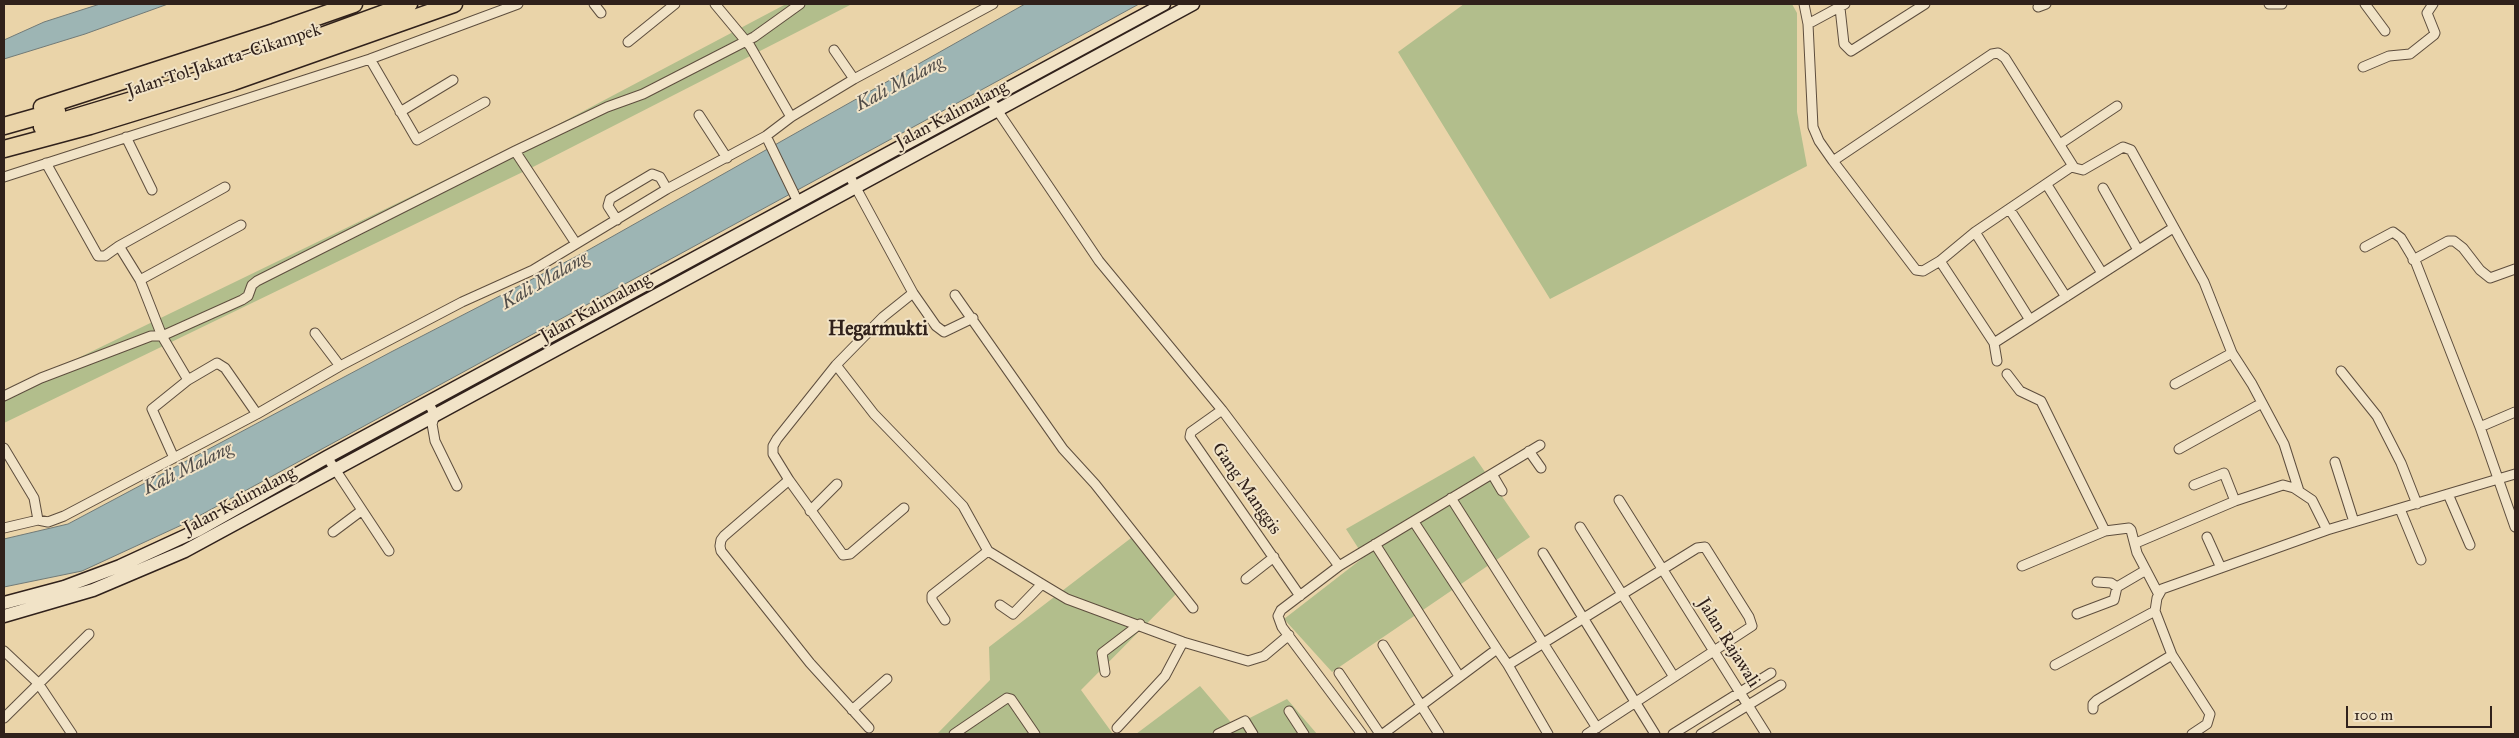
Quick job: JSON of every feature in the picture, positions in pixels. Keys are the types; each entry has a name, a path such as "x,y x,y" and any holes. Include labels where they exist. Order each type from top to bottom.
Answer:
{"highway":[{"name":"Jalan Tol Jakarta–Cikampek","path":"4,118 109,87 354,4"},
{"path":"4,126 208,66 386,4"},
{"path":"4,137 212,76 410,4"},
{"name":"Jalan Tol Jakarta–Cikampek","path":"4,149 90,126 233,82 454,4"}],"main road":[{"name":"Jalan Kalimalang","path":"4,603 64,587 150,554 198,530 796,196 849,175 1164,4"},
{"name":"Jalan Kalimalang","path":"4,616 93,590 156,564 335,470 1192,4"}],"street":[{"path":"4,177 370,59 518,4"},
{"path":"594,4 600,13"},
{"path":"628,42 675,4"},
{"path":"715,4 745,40 791,117"},
{"path":"4,396 42,378 150,336 162,336 245,298 252,285 257,281 514,151 608,107 643,94 754,37 800,4"},
{"path":"4,528 38,520 48,522 57,519 257,414 340,366 462,302 533,270 576,242 617,220 667,189 766,136 791,117 854,79 993,4"},
{"path":"1804,4 1808,24 1812,127 1833,161 1914,268 1923,270 1940,261 1975,232 2073,166"},
{"path":"1808,24 1842,6 1844,44 1851,50 1925,4"},
{"path":"2269,4 2282,4"},
{"path":"2365,4 2385,31"},
{"path":"2363,67 2389,56 2410,54 2434,35 2427,13 2434,4"},
{"path":"834,50 854,79"},
{"path":"1833,161 1992,54 1998,54 2004,58 2073,166 2084,170 2123,147 2128,148 2204,282 2232,353 2284,444 2300,491"},
{"path":"370,59 417,140 485,102"},
{"path":"400,112 453,80"},
{"path":"989,98 1099,261 1222,410 1339,566"},
{"path":"2060,144 2117,106"},
{"path":"699,115 727,158"},
{"path":"766,136 796,196"},
{"path":"126,137 152,190"},
{"path":"514,151 576,242"},
{"path":"46,163 98,256 105,256 119,246 225,187"},
{"path":"617,220 608,208 610,199 652,174 660,177 667,189"},
{"path":"849,175 913,293 936,326 944,332 973,318"},
{"path":"2047,185 2102,273"},
{"path":"2103,188 2138,250"},
{"path":"2010,210 2066,297"},
{"path":"140,280 241,225"},
{"path":"1994,343 2173,228"},
{"path":"1975,232 2030,320"},
{"path":"2365,247 2393,232 2401,238 2413,260 2480,427 2515,527"},
{"path":"2413,260 2448,241 2454,242 2463,248 2480,270 2490,278 2515,269"},
{"path":"119,246 140,280 162,336 188,380"},
{"path":"1940,261 1994,343 1996,361"},
{"path":"904,508 848,555 841,554 789,480 773,454 773,446 836,366 883,317 913,293"},
{"path":"955,295 973,318 1063,449 1095,484 1193,608"},
{"path":"315,333 340,366"},
{"path":"2175,384 2232,353"},
{"path":"174,458 152,410 188,380 221,363 257,414"},
{"path":"836,366 874,414 963,506 988,551 1067,599 1140,624 1184,642 1248,661 1264,656 1289,634"},
{"path":"2341,371 2377,416 2401,463 2417,504"},
{"path":"2007,374 2020,391 2041,400 2105,531"},
{"path":"428,402 435,415 432,424 435,441 457,486"},
{"path":"2179,449 2262,403"},
{"name":"Gang Manggis","path":"1222,410 1191,432 1190,437 1300,596"},
{"path":"2480,427 2515,412"},
{"path":"1362,734 1278,616 1282,610 1339,566 1540,445"},
{"path":"4,448 34,498 38,520"},
{"path":"1529,451 1541,468"},
{"path":"327,458 389,551"},
{"path":"2335,462 2354,522"},
{"path":"2194,485 2224,473 2235,501"},
{"path":"1492,474 1502,490"},
{"path":"2158,593 2327,530 2515,474"},
{"path":"789,480 720,540 721,551 810,663 869,728"},
{"path":"810,511 837,484"},
{"path":"2136,543 2235,501 2283,485 2300,491 2312,500 2327,530"},
{"path":"2448,494 2470,544"},
{"path":"1451,498 1597,728"},
{"name":"Jalan Rajawali","path":"1619,500 1766,734"},
{"path":"2400,508 2421,560"},
{"path":"333,532 361,511"},
{"path":"1414,522 1508,664 1548,734"},
{"path":"1580,526 1674,677"},
{"path":"2022,566 2105,531 2128,528 2136,543 2137,553 2158,593 2156,611 2172,655 2210,714 2207,724 2192,734"},
{"path":"2207,536 2221,568"},
{"path":"1375,544 1459,676"},
{"path":"1508,664 1697,548 1705,547 1744,609 1752,626 1714,653 1587,734"},
{"path":"945,620 932,600 932,595 988,551"},
{"path":"1543,553 1655,734"},
{"path":"1246,579 1274,557"},
{"path":"2077,614 2114,600 2117,587 2146,570"},
{"path":"2096,582 2111,583 2117,587"},
{"path":"1000,605 1013,614 1042,584"},
{"path":"2055,665 2156,611"},
{"path":"1105,672 1102,653 1140,624"},
{"path":"4,718 89,634"},
{"path":"1117,728 1165,676 1184,642"},
{"path":"1383,646 1439,734"},
{"path":"1339,673 1381,734 1421,707 1459,676 1497,649"},
{"path":"4,651 38,684 72,734"},
{"path":"2092,709 2093,704 2097,700 2172,655"},
{"path":"1673,734 1771,673"},
{"path":"852,710 887,680"},
{"path":"1701,734 1781,684"},
{"path":"954,734 1007,698 1011,699 1033,734"},
{"path":"1289,710 1304,734"},
{"path":"1218,734 1245,722 1253,734"}],"green space":[{"path":"786,4 852,4 531,168 4,423 4,394 542,133"},
{"path":"1464,4 1792,4 1797,13 1797,112 1807,166 1550,299 1398,52"},
{"path":"1474,456 1530,537 1332,672 1284,619 1364,557 1346,529"},
{"path":"1135,535 1180,590 1081,690 1113,734 937,734 990,680 989,647"},
{"path":"1200,686 1234,726 1287,699 1317,734 1136,734"}],"water":[{"path":"100,4 168,4 85,34 4,59 4,40 44,22"},
{"name":"Kali Malang","path":"1025,4 1139,4 186,523 82,571 4,587 4,539 68,524 391,352 583,253"}],"district":[{"name":"Hegarmukti","path":"878,330"}]}
